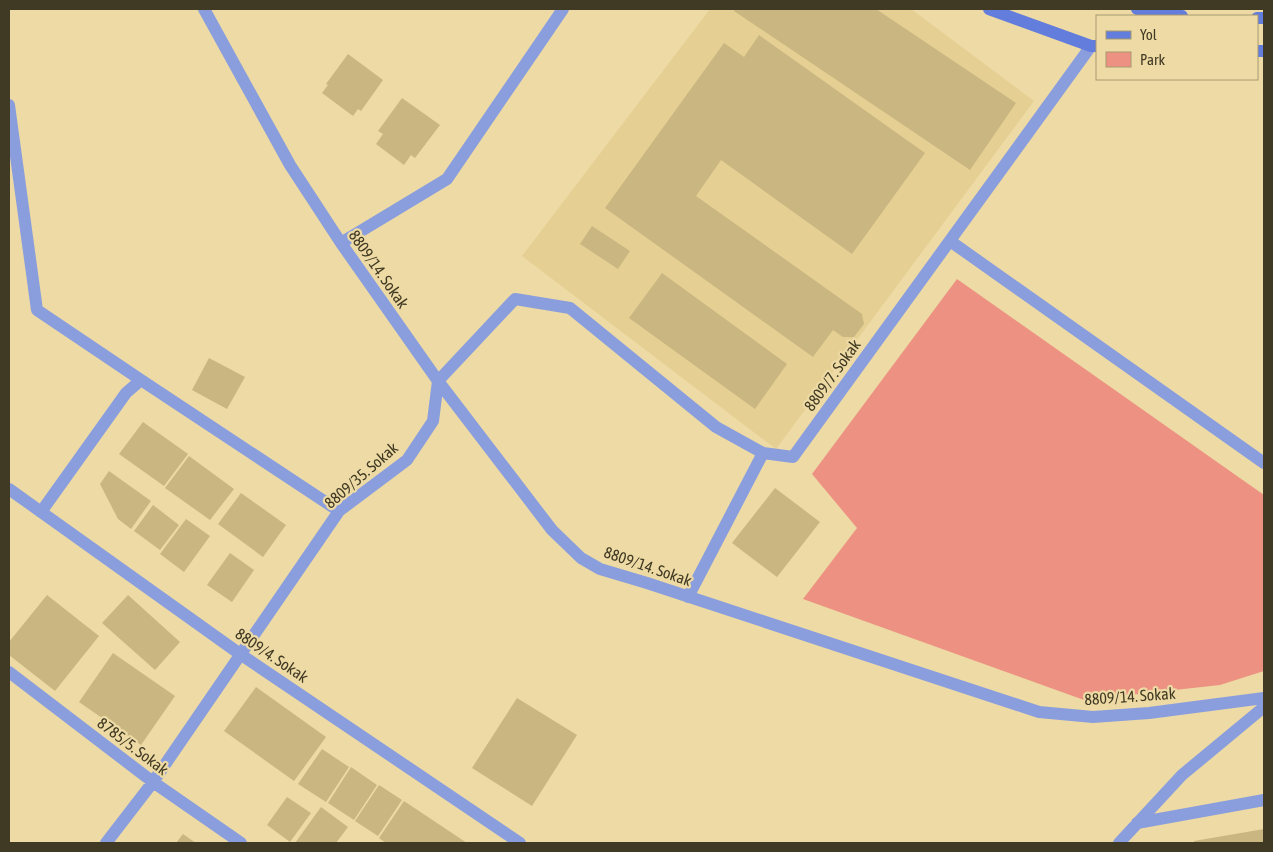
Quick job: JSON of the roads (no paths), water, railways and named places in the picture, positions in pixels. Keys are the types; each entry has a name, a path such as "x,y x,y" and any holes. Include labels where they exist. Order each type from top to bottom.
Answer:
{"street":[{"name":"8809/14. Sokak","path":"204,9 290,164 341,243 438,381 552,530 581,558 600,569 1038,712 1093,717 1149,713 1264,698"},
{"path":"341,243 447,179 563,9"},
{"path":"989,9 1094,46"},
{"path":"1137,9 1164,11 1178,15"},
{"name":"8809/7. Sokak","path":"438,381 516,299 570,308 716,427 762,453 794,457 1094,46"},
{"path":"9,105 37,310 339,511"},
{"path":"950,241 1264,463"},
{"path":"41,512 126,394 141,380"},
{"name":"8809/35. Sokak","path":"106,843 153,782 339,511 407,460 433,421 438,381"},
{"path":"688,597 762,453"},
{"name":"8809/4. Sokak","path":"9,489 240,654 513,841"},
{"name":"8785/5. Sokak","path":"9,672 153,782 241,843"},
{"path":"1119,843 1182,775 1264,707"},
{"path":"1137,823 1264,800"}]}
